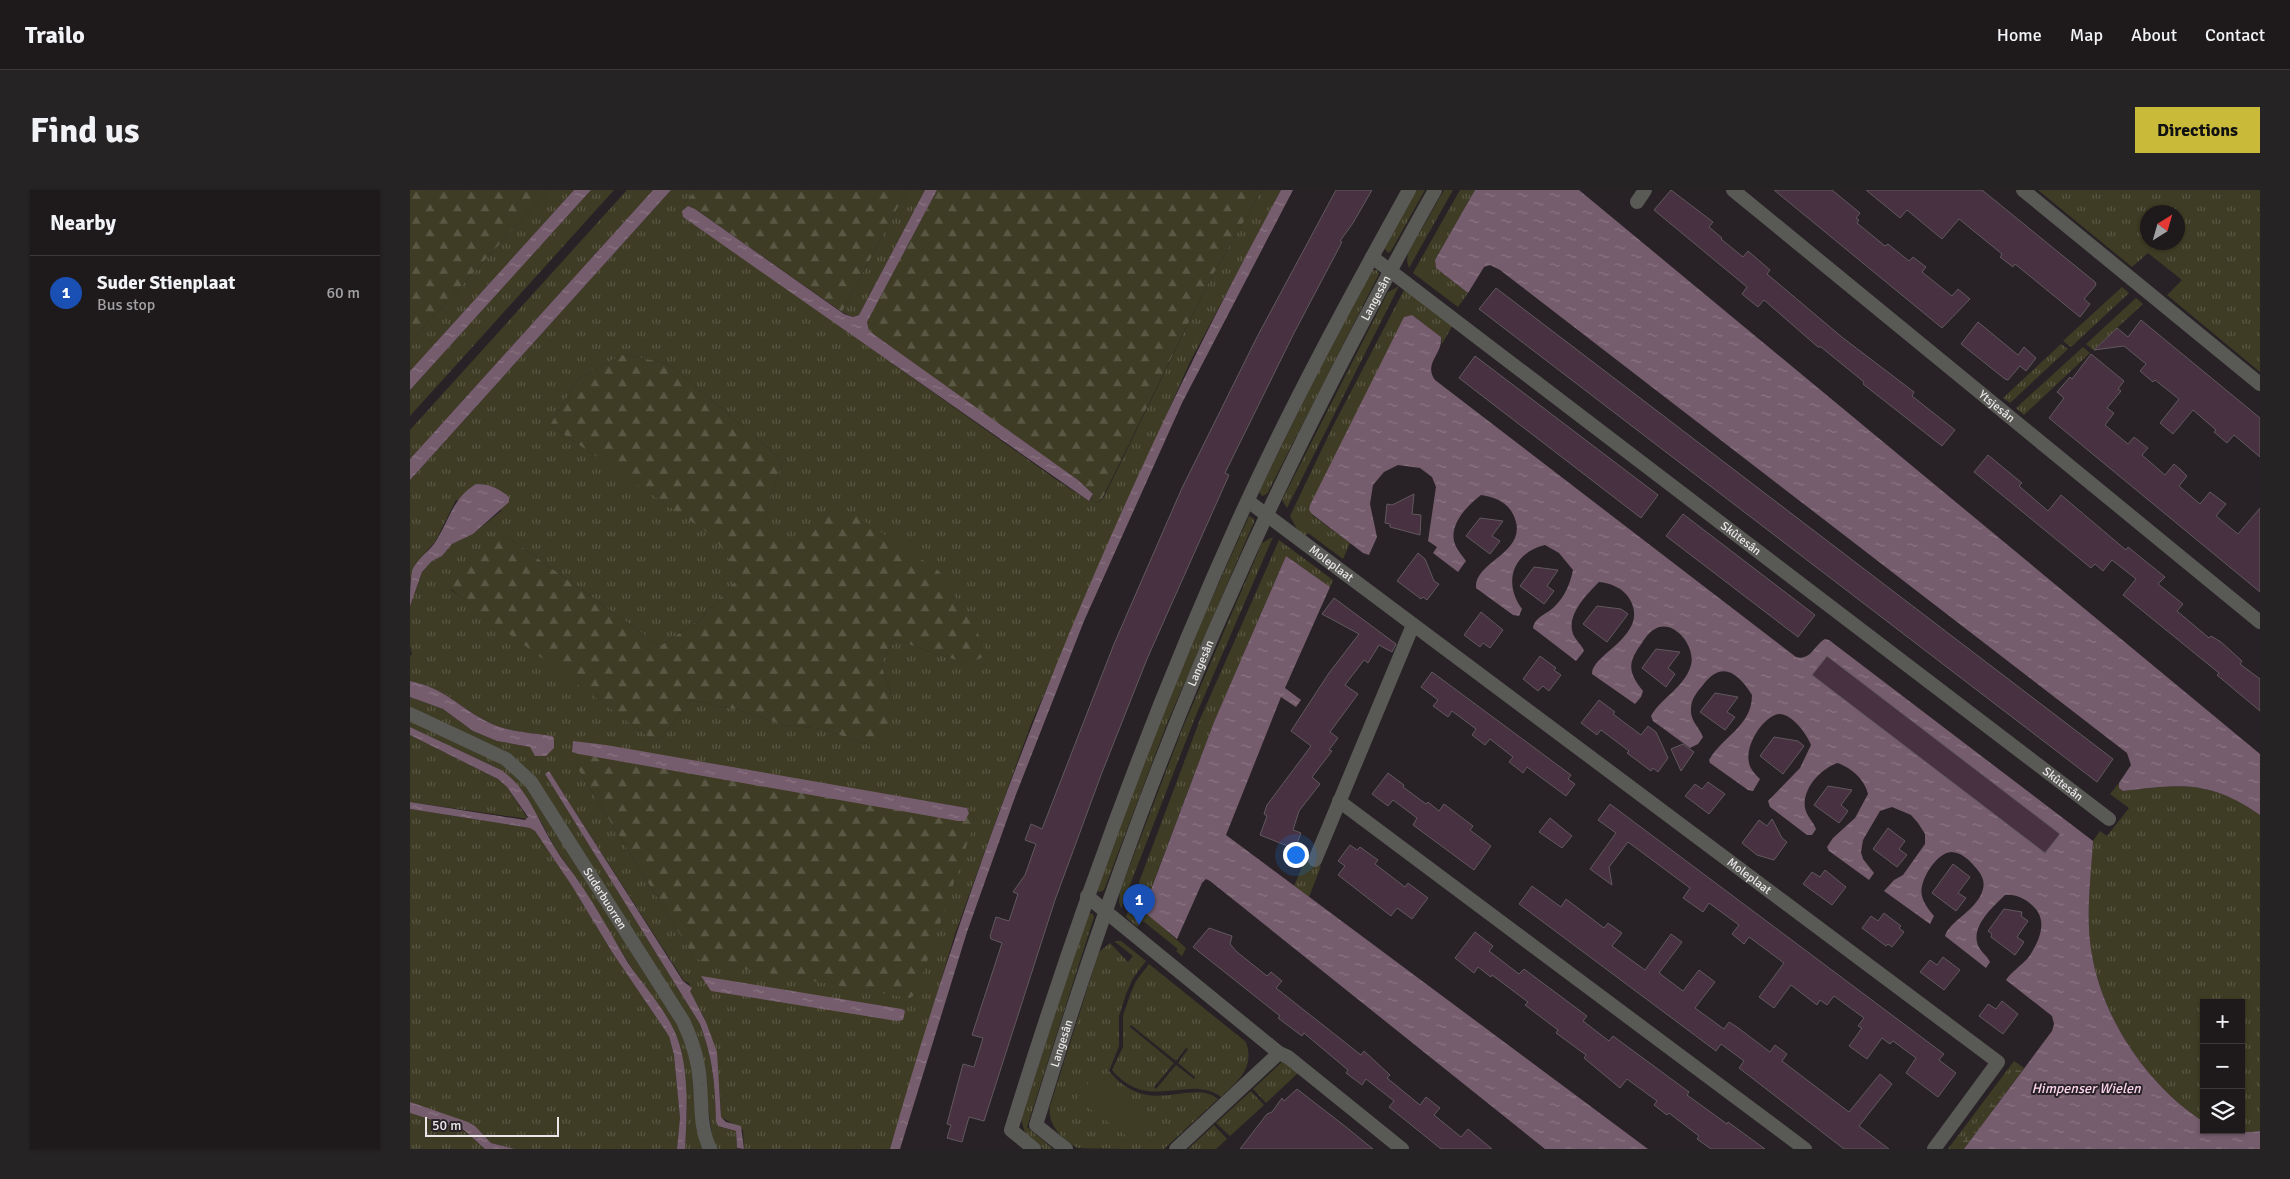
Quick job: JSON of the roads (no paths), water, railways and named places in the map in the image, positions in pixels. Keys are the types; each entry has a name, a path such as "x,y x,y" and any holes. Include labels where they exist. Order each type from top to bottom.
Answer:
{"street":[{"name":"Langesân","path":"1034,1149 1011,1130 1087,896 1168,682 1248,501 1300,393 1409,190"},
{"name":"Langesân","path":"1066,1149 1036,1125 1069,1017 1105,910 1176,724 1266,515 1327,390 1390,270 1435,190"},
{"path":"1637,202 1644,190"},
{"name":"Ytsjesân","path":"1732,190 2260,622"},
{"path":"2023,190 2260,384"},
{"name":"Skûtesân","path":"1372,257 2109,819"},
{"name":"Moleplaat","path":"1248,501 1998,1062 1934,1149"},
{"path":"1315,860 1413,625"},
{"name":"Suderbuorren","path":"410,714 506,759 531,782 683,1021 690,1037 698,1067 702,1128 710,1149"},
{"path":"1339,801 1805,1149"},
{"path":"1087,896 1279,1053 1288,1057 1402,1149"},
{"path":"1176,1149 1279,1053"}],"water":[{"path":"574,190 591,190 410,390 410,371"},
{"path":"653,190 671,190 410,480 410,459"},
{"path":"925,190 937,190 867,322 869,331 1078,480 1093,494 1089,501 683,217 682,211 688,206 695,209 844,314 853,317 859,315"},
{"path":"1281,190 1293,190 1182,403 1084,621 1015,797 967,932 900,1149 890,1149 927,1024 968,901 1012,779 1059,659 1109,540 1163,422 1220,305"},
{"path":"1475,190 1579,190 2260,754 2260,815 2225,796 2210,790 2194,787 2179,786 2123,791 2119,788 2119,783 2131,765 2127,753 1500,270 1490,265 1484,267 1468,293 1436,268 1435,260"},
{"name":"Himpenser Wielen","path":"1412,315 1441,337 1441,343 1431,368 1435,380 1796,657 1801,658 1809,655 1825,639 1829,640 2093,841 2089,898 2090,941 2098,979 2106,1004 2118,1027 2147,1071 2165,1090 2200,1119 2200,1134 2245,1134 2245,1132 2260,1131 2260,1149 1964,1149 2052,1031 2054,1024 2052,1016 2006,980 2028,958 2036,945 2041,932 2041,918 2038,912 2026,901 2013,895 2005,895 1995,904 1981,922 1977,935 1979,948 1990,962 1986,968 1945,936 1952,925 1976,903 1983,889 1984,883 1981,876 1974,865 1965,857 1955,852 1945,854 1934,863 1925,876 1921,890 1925,904 1934,916 1930,924 1884,891 1894,880 1903,875 1925,844 1925,834 1911,815 1892,807 1880,811 1863,840 1861,852 1863,859 1874,873 1869,880 1829,851 1827,847 1833,838 1855,818 1868,794 1861,779 1852,771 1837,763 1825,770 1814,780 1806,793 1805,801 1807,814 1816,829 1812,835 1807,835 1770,807 1768,801 1800,768 1811,745 1802,729 1791,719 1780,714 1775,715 1764,723 1755,735 1748,757 1752,770 1760,779 1753,791 1748,790 1710,763 1709,760 1715,752 1742,723 1751,706 1752,695 1747,687 1735,676 1723,671 1717,673 1710,677 1695,696 1691,705 1691,713 1703,737 1698,744 1690,748 1653,721 1651,716 1684,680 1691,665 1692,658 1687,643 1676,631 1669,627 1655,629 1647,635 1637,650 1631,667 1634,678 1643,691 1635,704 1592,674 1594,667 1627,633 1633,623 1634,611 1629,598 1623,591 1612,585 1599,582 1579,605 1572,620 1572,627 1574,636 1584,651 1576,661 1533,628 1539,618 1559,602 1570,580 1573,570 1559,553 1545,545 1534,549 1518,562 1512,579 1516,599 1522,609 1519,616 1513,615 1476,588 1478,578 1484,570 1509,547 1515,538 1517,527 1513,514 1499,500 1481,495 1466,509 1457,521 1453,534 1454,541 1466,561 1458,572 1433,553 1437,547 1428,541 1436,487 1432,477 1420,468 1398,465 1384,472 1373,485 1370,504 1377,537 1369,555 1363,553 1312,514 1309,510 1310,505 1404,317"},
{"path":"476,484 497,489 509,497 509,502 473,534 452,544 442,556 432,561 422,572 410,606 411,580 414,567 434,544 461,496"},
{"path":"1286,556 1330,587 1285,688 1301,700 1296,707 1281,697 1226,835 1648,1149 1545,1149 1206,879 1202,883 1177,939 1143,911 1214,722"},
{"path":"410,681 433,688 495,725 519,732 552,736 554,738 554,748 546,756 535,756 530,747 497,741 473,731 443,709 410,697"},
{"path":"410,727 501,770 510,777 525,795 549,838 586,892 628,963 675,1032 682,1056 686,1082 685,1149 677,1149 680,1118 674,1055 669,1036 612,952 572,886 535,831 530,828 410,809 410,802 525,820 528,817 507,787 498,779 410,735"},
{"path":"573,741 606,745 967,808 969,813 965,821 958,821 579,754 572,752"},
{"path":"549,771 683,981 692,988 690,991 706,1022 717,1052 721,1117 726,1122 741,1126 744,1149 737,1148 736,1131 718,1126 716,1121 712,1071 708,1049 700,1024 545,774"},
{"path":"701,976 905,1011 903,1020 897,1021 711,991"},
{"path":"410,1102 468,1122 475,1126 491,1143 515,1149 485,1149 464,1130 410,1113"}],"place":[{"name":"Suder Stienplaat","path":"1139,925"}]}
